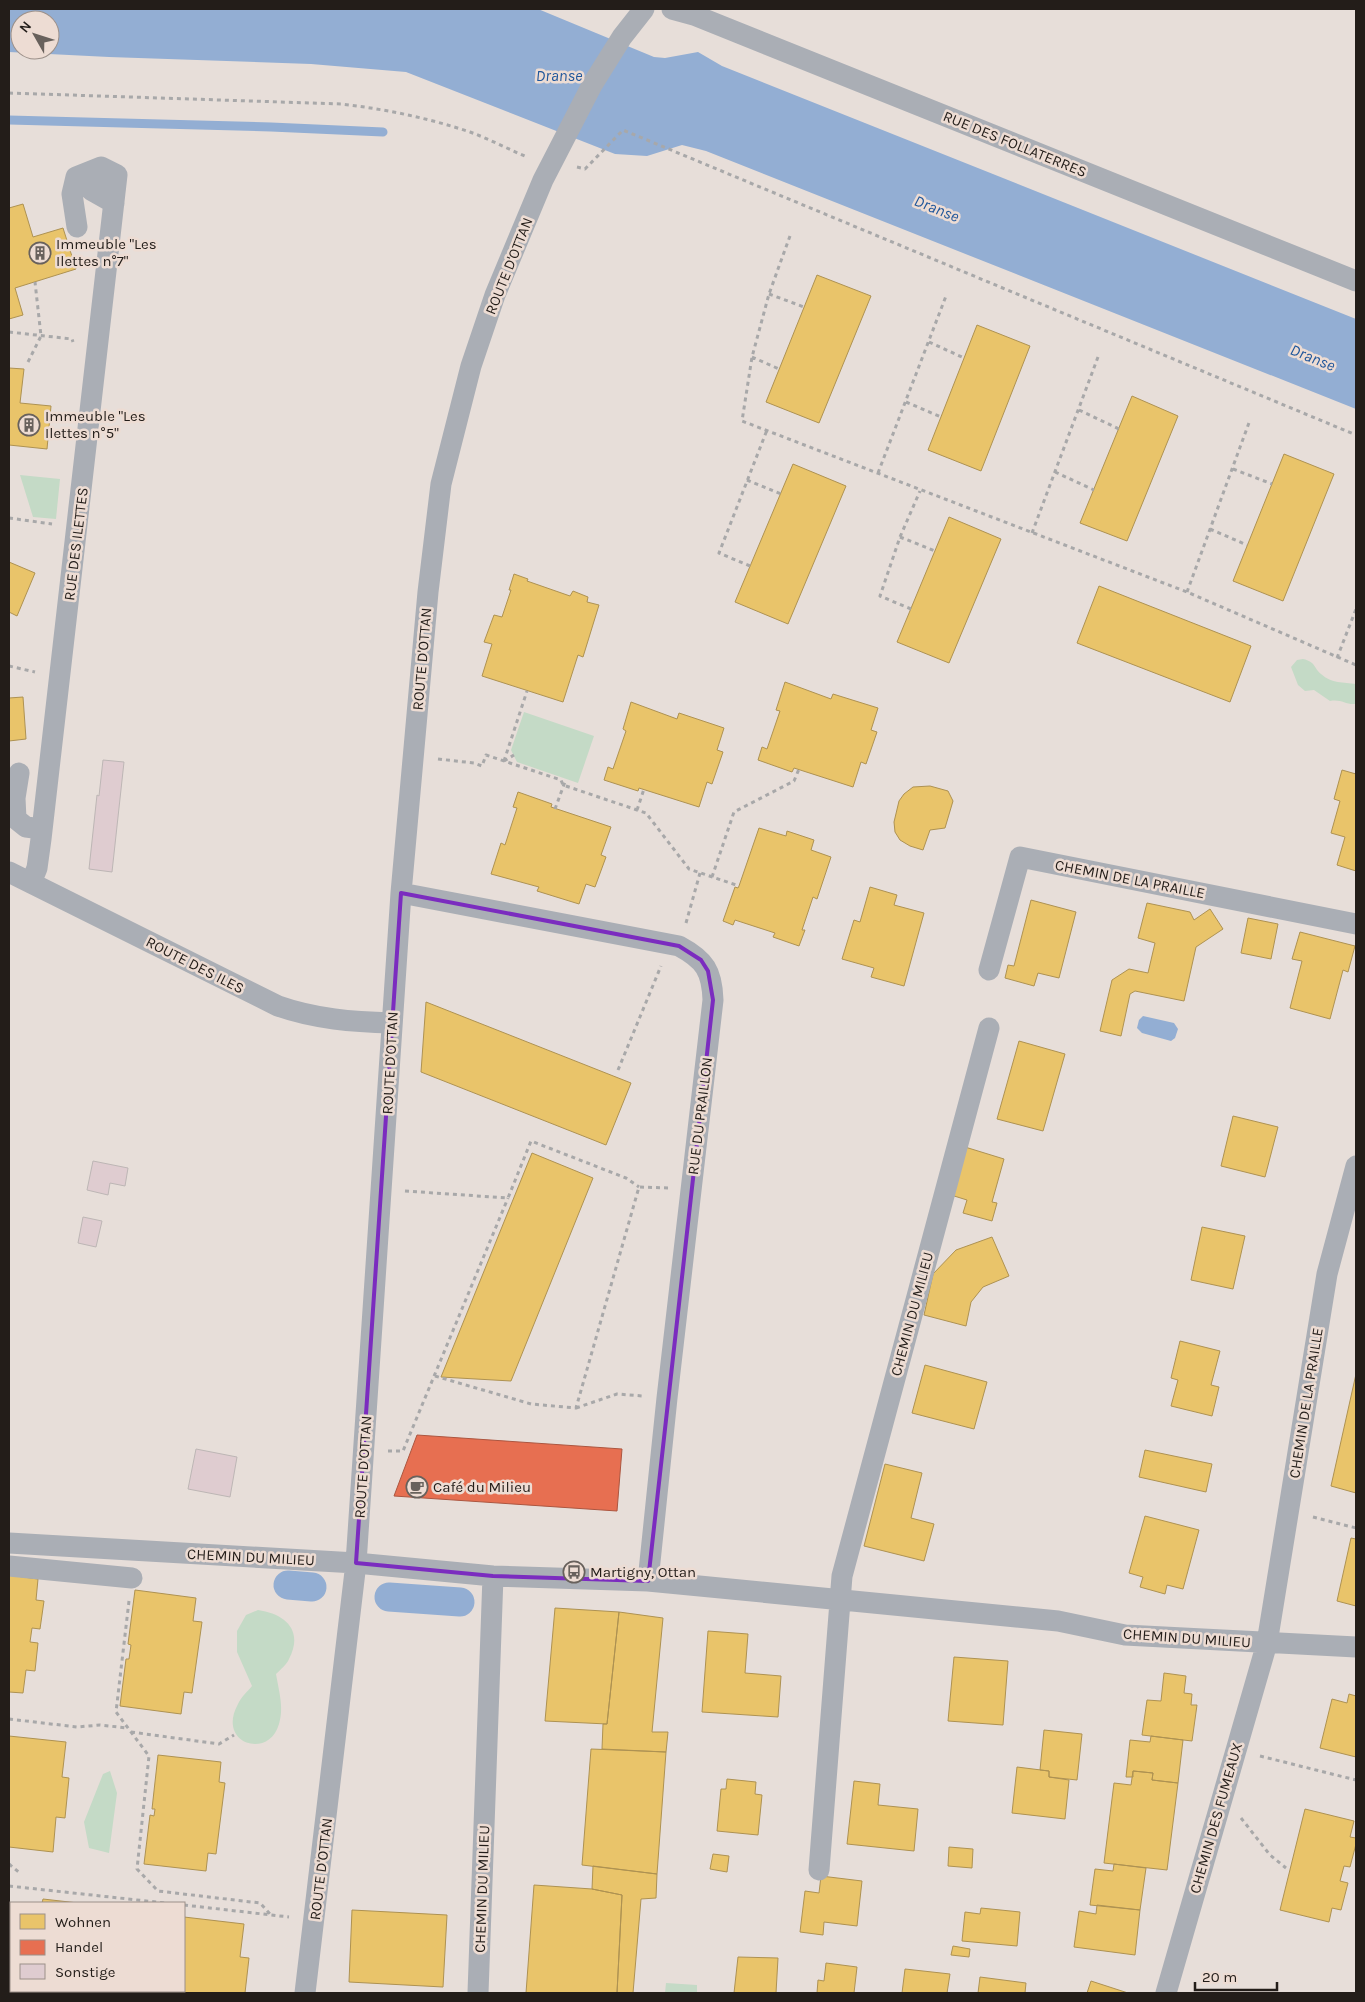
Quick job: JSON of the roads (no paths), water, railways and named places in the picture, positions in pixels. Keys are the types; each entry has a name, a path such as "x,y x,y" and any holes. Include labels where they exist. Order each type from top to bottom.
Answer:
{"street":[{"name":"ROUTE D'OTTAN","path":"305,1993 356,1562 401,893 428,592 441,484 471,366 495,295 543,180 563,158 592,85 622,37 644,9"},
{"name":"RUE DES FOLLATERRES","path":"672,9 704,19 1356,282"},
{"name":"RUE DES ILETTES","path":"30,883 37,868 42,830 114,203 91,190 117,175 101,167 76,177 72,194 77,227"},
{"path":"19,773 15,798 16,819 26,827 42,830"},
{"name":"CHEMIN DE LA PRAILLE","path":"989,970 1020,857 1356,924"},
{"name":"ROUTE DES ILES","path":"9,872 278,1006 301,1014 335,1020 392,1023"},
{"name":"RUE DU PRAILLON","path":"401,893 675,945 701,960 708,971 712,983 713,1000 648,1581"},
{"name":"CHEMIN DU MILIEU","path":"820,1870 842,1576 988,1028"},
{"name":"CHEMIN DE LA PRAILLE","path":"1267,1643 1327,1274 1356,1166"},
{"name":"CHEMIN DU MILIEU","path":"9,1543 356,1562 493,1576 648,1581 1058,1621 1125,1635 1356,1647"},
{"path":"9,1566 132,1578"},
{"name":"CHEMIN DU MILIEU","path":"478,1993 493,1576"},
{"name":"CHEMIN DES FUMEAUX","path":"1166,1993 1267,1643"}],"water":[{"name":"Dranse","path":"9,9 538,9 654,57 665,58 698,52 722,66 1356,319 1356,409 706,151 682,145 647,156 615,154 406,72 311,64 60,55 60,10 10,10 10,52"},
{"path":"1143,1016 1174,1023 1178,1029 1175,1038 1171,1041 1142,1033 1137,1028 1139,1020"}],"waterway":[{"path":"9,120 383,132"},
{"path":"288,1585 312,1587"},
{"path":"389,1597 460,1602"}],"place":[{"name":"Immeuble \"Les Ilettes n°7\"","path":"40,253"},
{"name":"Immeuble \"Les Ilettes n°5\"","path":"29,425"},
{"name":"Café du Milieu","path":"417,1487"},
{"name":"Martigny, Ottan","path":"574,1572"}]}
